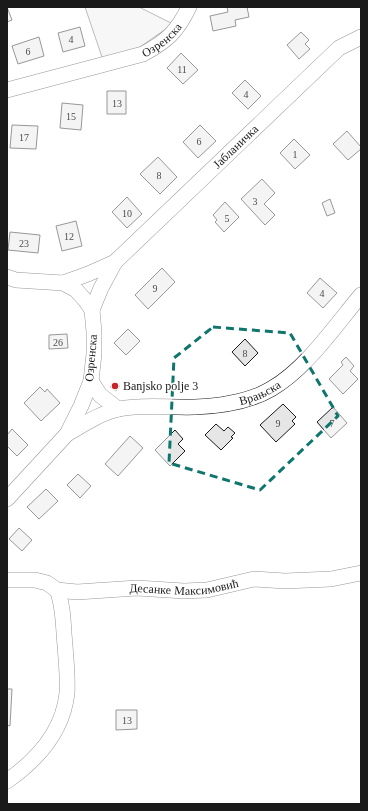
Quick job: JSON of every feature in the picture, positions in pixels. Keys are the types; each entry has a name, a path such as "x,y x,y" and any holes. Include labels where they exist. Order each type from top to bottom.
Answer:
{"street":[{"name":"Озренска","path":"7,90 142,54 155,48 176,31 189,7"},
{"name":"Јабланичка","path":"115,262 339,48 361,37"},
{"path":"63,283 76,290 92,310 115,262"},
{"path":"7,278 63,283 115,262"},
{"name":"Врањска","path":"67,434 91,420 118,409 160,406 194,408 227,405 270,390 285,380 302,365 361,295"},
{"name":"Озренска","path":"7,499 67,434 81,406 91,381 94,354 92,310"},
{"path":"91,381 100,395 118,409"},
{"name":"Десанке Максимовић","path":"7,580 35,580 47,583 58,590 77,592 137,588 184,591 207,590 254,579 285,581 331,579 361,573"},
{"path":"7,781 43,750 51,739 63,712 67,693 67,679 62,612 58,590"}],"highlighted area":[{"path":"213,327 290,333 338,416 260,490 169,463 174,358"}],"shaded area":[{"path":"85,7 139,7 173,24 140,47 103,60"}],"building":[{"path":"7,7 12,20 7,22"},
{"path":"227,7 247,7 249,17 235,20 236,26 213,31 210,16 228,12"},
{"path":"80,27 85,46 63,52 58,33"},
{"path":"301,32 309,40 305,44 310,49 299,59 287,45"},
{"path":"39,37 44,56 18,64 12,46"},
{"path":"181,53 198,70 183,84 167,68"},
{"path":"245,80 261,96 248,109 232,93"},
{"path":"107,91 126,91 126,114 107,114"},
{"path":"62,103 83,105 81,130 60,128"},
{"path":"12,125 38,126 36,149 10,148"},
{"path":"200,125 216,141 198,158 183,142"},
{"path":"347,131 361,147 361,149 348,160 333,144"},
{"path":"294,139 310,155 295,169 280,153"},
{"path":"158,157 177,177 160,194 140,174"},
{"path":"262,179 275,193 264,204 275,215 265,225 241,199"},
{"path":"127,197 142,214 127,228 112,212"},
{"path":"330,199 335,213 327,216 322,203"},
{"path":"225,202 239,217 224,232 215,222 217,220 213,215"},
{"path":"76,221 82,246 62,251 56,226"},
{"path":"10,232 40,235 38,253 8,250"},
{"path":"162,268 175,282 148,309 135,295"},
{"path":"320,278 337,293 323,308 307,293"},
{"path":"128,329 140,341 126,355 114,343"},
{"path":"67,334 68,348 49,349 49,335"},
{"path":"245,339 258,353 245,366 232,352"},
{"path":"346,357 354,366 350,371 358,379 343,394 329,379 343,365 341,362"},
{"name":"Banjsko polje 3","path":"114,382 120,386 116,391 110,387"},
{"path":"40,387 45,392 47,389 60,403 41,421 24,403"},
{"path":"283,404 296,417 292,421 295,424 276,442 260,425"},
{"path":"333,407 347,423 331,438 317,422"},
{"path":"216,424 224,431 228,427 235,433 231,437 233,438 221,450 205,435"},
{"path":"12,429 28,445 17,456 7,446 7,435"},
{"path":"175,430 183,439 178,444 185,451 170,466 155,450"},
{"path":"130,436 143,448 118,476 105,464"},
{"path":"78,474 91,486 80,498 67,485"},
{"path":"46,489 58,501 39,519 27,507"},
{"path":"19,528 32,540 22,551 9,539"},
{"path":"7,689 12,689 10,726 7,725"},
{"path":"116,710 137,710 137,729 116,730"}],"place":[{"name":"Banjsko polje 3","path":"115,386"}]}
